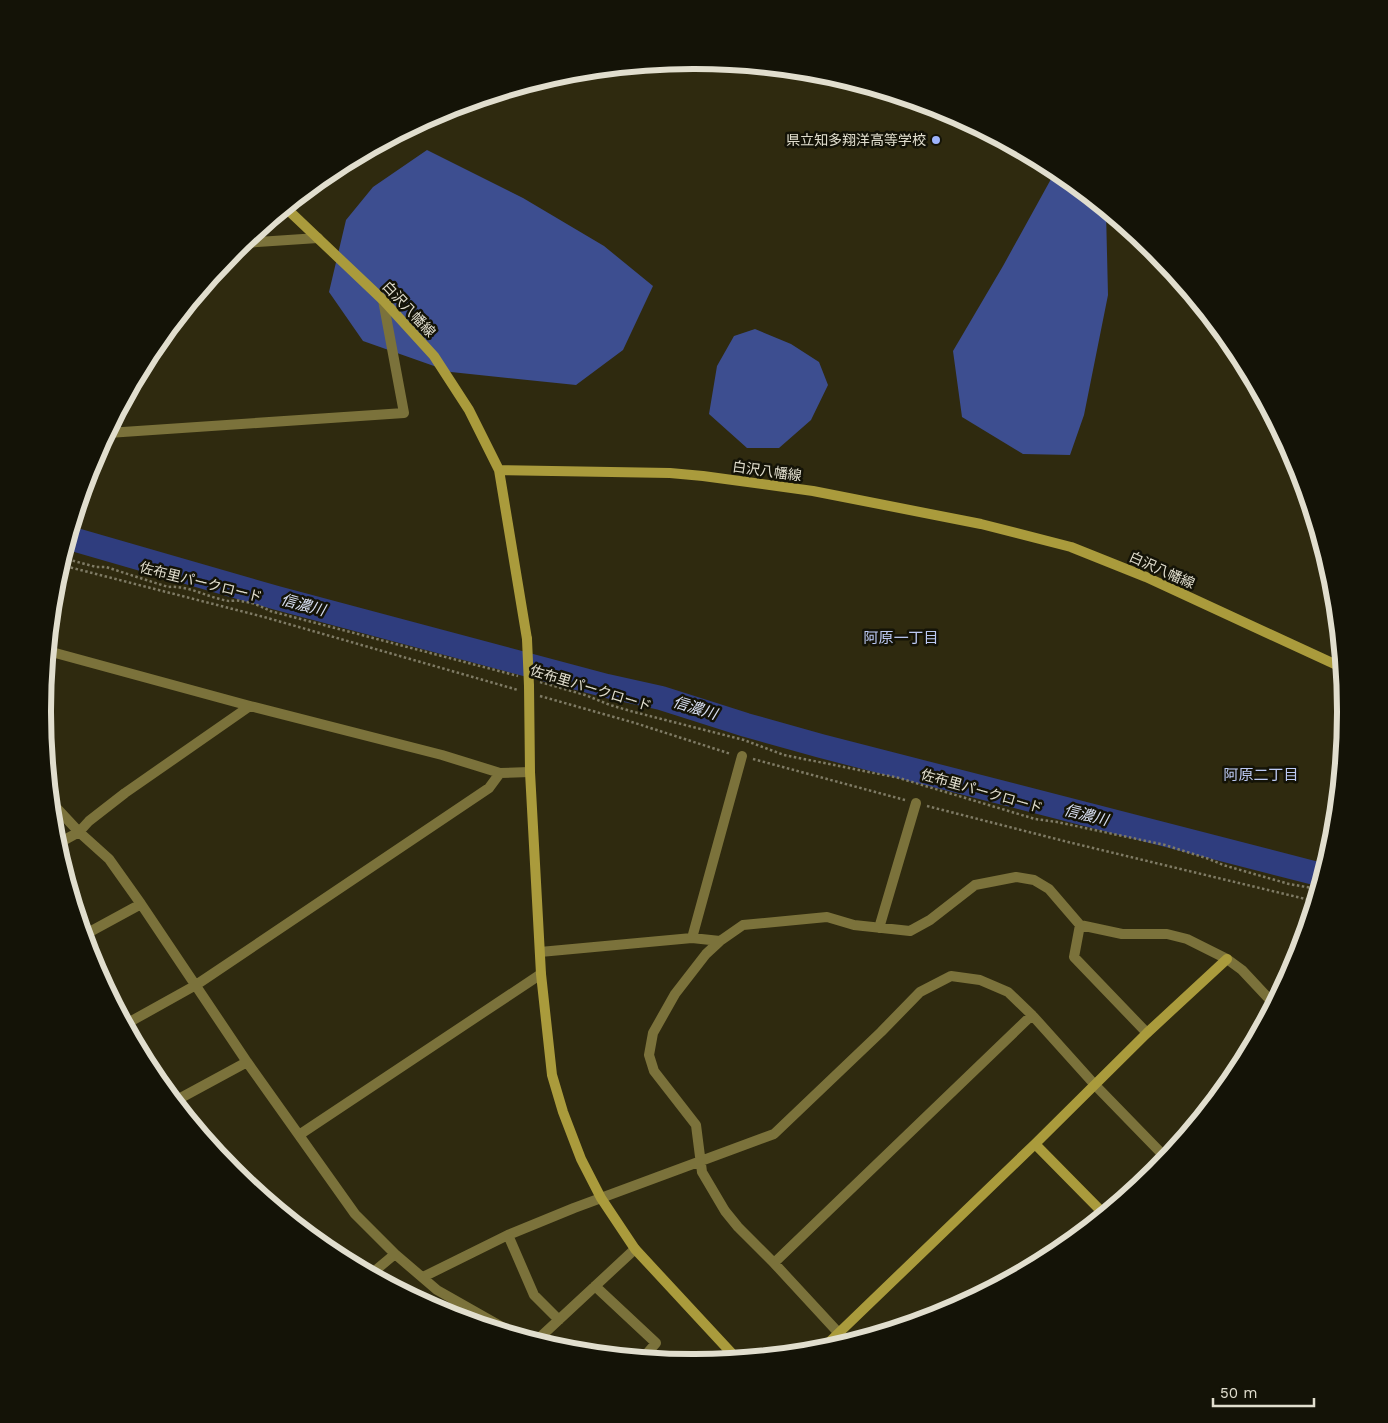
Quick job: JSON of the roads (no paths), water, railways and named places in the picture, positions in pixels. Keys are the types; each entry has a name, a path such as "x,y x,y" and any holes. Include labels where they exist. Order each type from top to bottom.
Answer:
{"street":[{"name":"白沢八幡線","path":"290,212 383,300 434,356 469,410 499,470 670,473 703,476 813,491 981,524 1079,550 1146,577 1335,664"},
{"path":"255,242 318,238"},
{"path":"115,433 404,414 383,300"},
{"path":"499,470 528,639 531,687 530,772 541,974 552,1075 563,1112 581,1159 601,1198 635,1249 732,1353"},
{"path":"55,653 250,706 433,752 500,773 530,772"},
{"path":"65,840 80,832 89,821 124,793 250,706"},
{"path":"692,938 742,756"},
{"path":"131,1021 196,985 489,788 500,773"},
{"path":"879,928 916,803"},
{"path":"60,811 109,860 141,904 247,1062 355,1214 395,1254 437,1290 493,1322"},
{"path":"842,1336 774,1262 738,1228 724,1211 702,1172 696,1125 654,1071 649,1055 653,1033 675,994 706,954 720,941 743,925 827,917 854,926 910,931 930,920 976,885 1016,877 1034,880 1049,889 1080,925 1122,934 1167,934 1187,939 1226,959 1242,970 1269,998"},
{"path":"90,932 141,904"},
{"path":"1080,925 1074,957 1147,1033"},
{"path":"540,952 692,938 720,941"},
{"path":"832,1339 1095,1086 1147,1033 1226,959"},
{"path":"299,1135 541,974"},
{"path":"423,1277 508,1234 774,1134 920,992 951,976 980,980 1008,992 1160,1153"},
{"path":"774,1262 1032,1016"},
{"path":"181,1099 247,1062"},
{"path":"1035,1144 1100,1210"},
{"path":"508,1234 534,1295 559,1320"},
{"path":"542,1335 635,1249"},
{"path":"376,1270 395,1254"},
{"path":"595,1286 656,1343 648,1353"}],"waterway":[{"name":"信濃川","path":"75,540 277,598 607,686 661,698 821,746 1316,873"}],"place":[{"name":"県立知多翔洋高等学校","path":"936,140"}],"district":[{"name":"阿原一丁目","path":"901,638"},
{"name":"阿原二丁目","path":"1261,775"}]}
